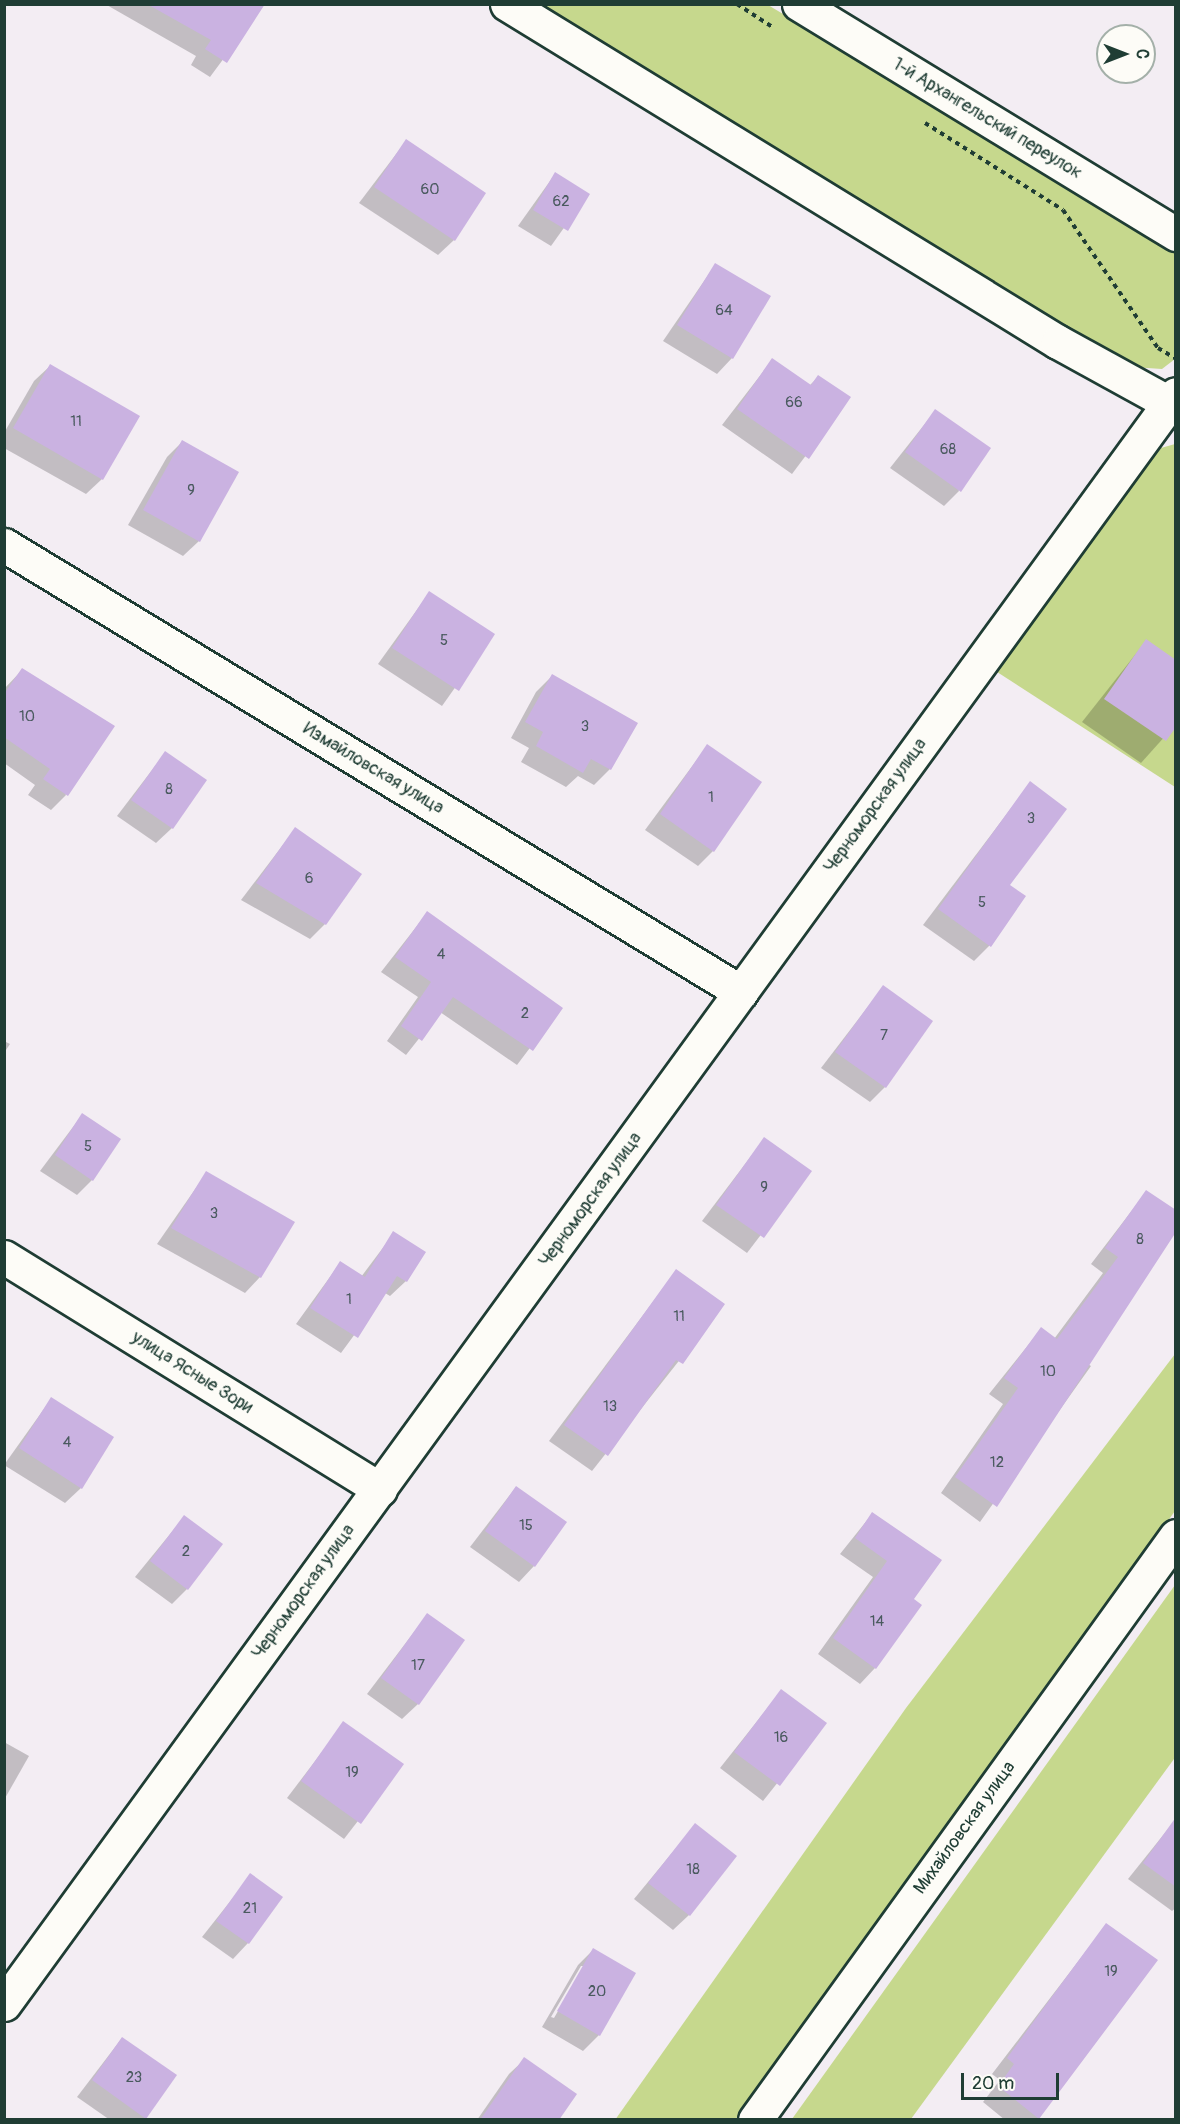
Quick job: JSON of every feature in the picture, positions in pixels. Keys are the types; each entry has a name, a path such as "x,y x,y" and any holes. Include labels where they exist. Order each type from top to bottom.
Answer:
{"street":[{"path":"507,4 1058,342 1173,402"},
{"name":"1-й Архангельский переулок","path":"799,4 1176,234"},
{"name":"Черноморская улица","path":"4,2004 16,1966 380,1489 1173,402"},
{"name":"Измайловская улица","path":"4,545 741,992"},
{"name":"улица Ясные Зори","path":"4,1257 380,1489"},
{"name":"Михайловская улица","path":"755,2120 1176,1536"}],"path":[{"path":"737,4 786,36"},
{"path":"915,117 1064,210 1158,348 1176,358"}],"green space":[{"path":"530,5 768,5 1165,242 1175,253 1175,359 1162,369 1118,366"},
{"path":"1175,444 1175,787 994,670 1154,450"},
{"path":"1175,1354 1175,1511 736,2119 615,2120 906,1708"},
{"path":"1175,1585 1174,1759 911,2119 792,2119"}],"building":[{"path":"147,4 265,4 227,63 205,49 211,40"},
{"path":"406,139 486,193 455,241 374,187"},
{"path":"555,172 590,194 568,231 533,210"},
{"path":"715,263 771,296 733,359 677,325"},
{"path":"772,358 811,385 818,375 851,397 809,459 737,409"},
{"path":"50,364 140,416 103,480 13,428"},
{"path":"935,409 991,448 961,492 905,452"},
{"path":"182,440 239,472 200,542 143,510"},
{"path":"429,591 495,634 459,691 392,648"},
{"path":"1146,639 1176,660 1176,727 1166,741 1104,699"},
{"path":"22,668 115,726 68,796 43,779 50,769 4,737 4,694"},
{"path":"552,674 638,723 611,770 591,759 583,773 536,746 543,732 525,722"},
{"path":"707,744 762,782 714,852 660,814"},
{"path":"165,751 207,780 173,829 131,800"},
{"path":"1030,781 1067,809 1010,885 1026,896 991,947 938,909"},
{"path":"295,827 362,874 326,925 256,883"},
{"path":"427,911 563,1008 533,1051 453,997 422,1041 401,1026 431,982 395,957"},
{"path":"883,985 933,1021 886,1088 835,1052"},
{"path":"82,1113 121,1139 93,1181 55,1155"},
{"path":"764,1137 812,1171 764,1238 716,1205"},
{"path":"206,1171 295,1222 261,1278 171,1228"},
{"path":"1146,1190 1176,1210 1176,1232 997,1507 955,1477 1018,1388 1004,1378 1041,1327 1057,1339 1118,1257 1105,1248"},
{"path":"393,1231 426,1252 407,1282 397,1276 358,1338 310,1308 340,1261 365,1277"},
{"path":"676,1269 725,1304 683,1364 676,1360 608,1456 564,1425"},
{"path":"51,1397 114,1437 82,1489 19,1448"},
{"path":"516,1486 567,1522 535,1567 485,1531"},
{"path":"872,1512 942,1560 914,1599 922,1605 876,1669 833,1638 887,1561 855,1538"},
{"path":"184,1515 223,1544 188,1590 150,1561"},
{"path":"427,1613 465,1640 419,1705 381,1678"},
{"path":"781,1689 827,1723 780,1786 734,1752"},
{"path":"343,1721 404,1764 361,1824 301,1781"},
{"path":"1176,1817 1176,1887 1143,1863"},
{"path":"695,1823 737,1856 690,1916 648,1883"},
{"path":"250,1873 283,1897 249,1944 216,1921"},
{"path":"1106,1923 1158,1960 1039,2119 998,2086 1014,2064 1007,2058"},
{"path":"593,1948 636,1973 600,2036 557,2011"},
{"path":"122,2037 177,2075 146,2119 92,2080"},
{"path":"524,2057 577,2094 559,2120 480,2120"}]}
